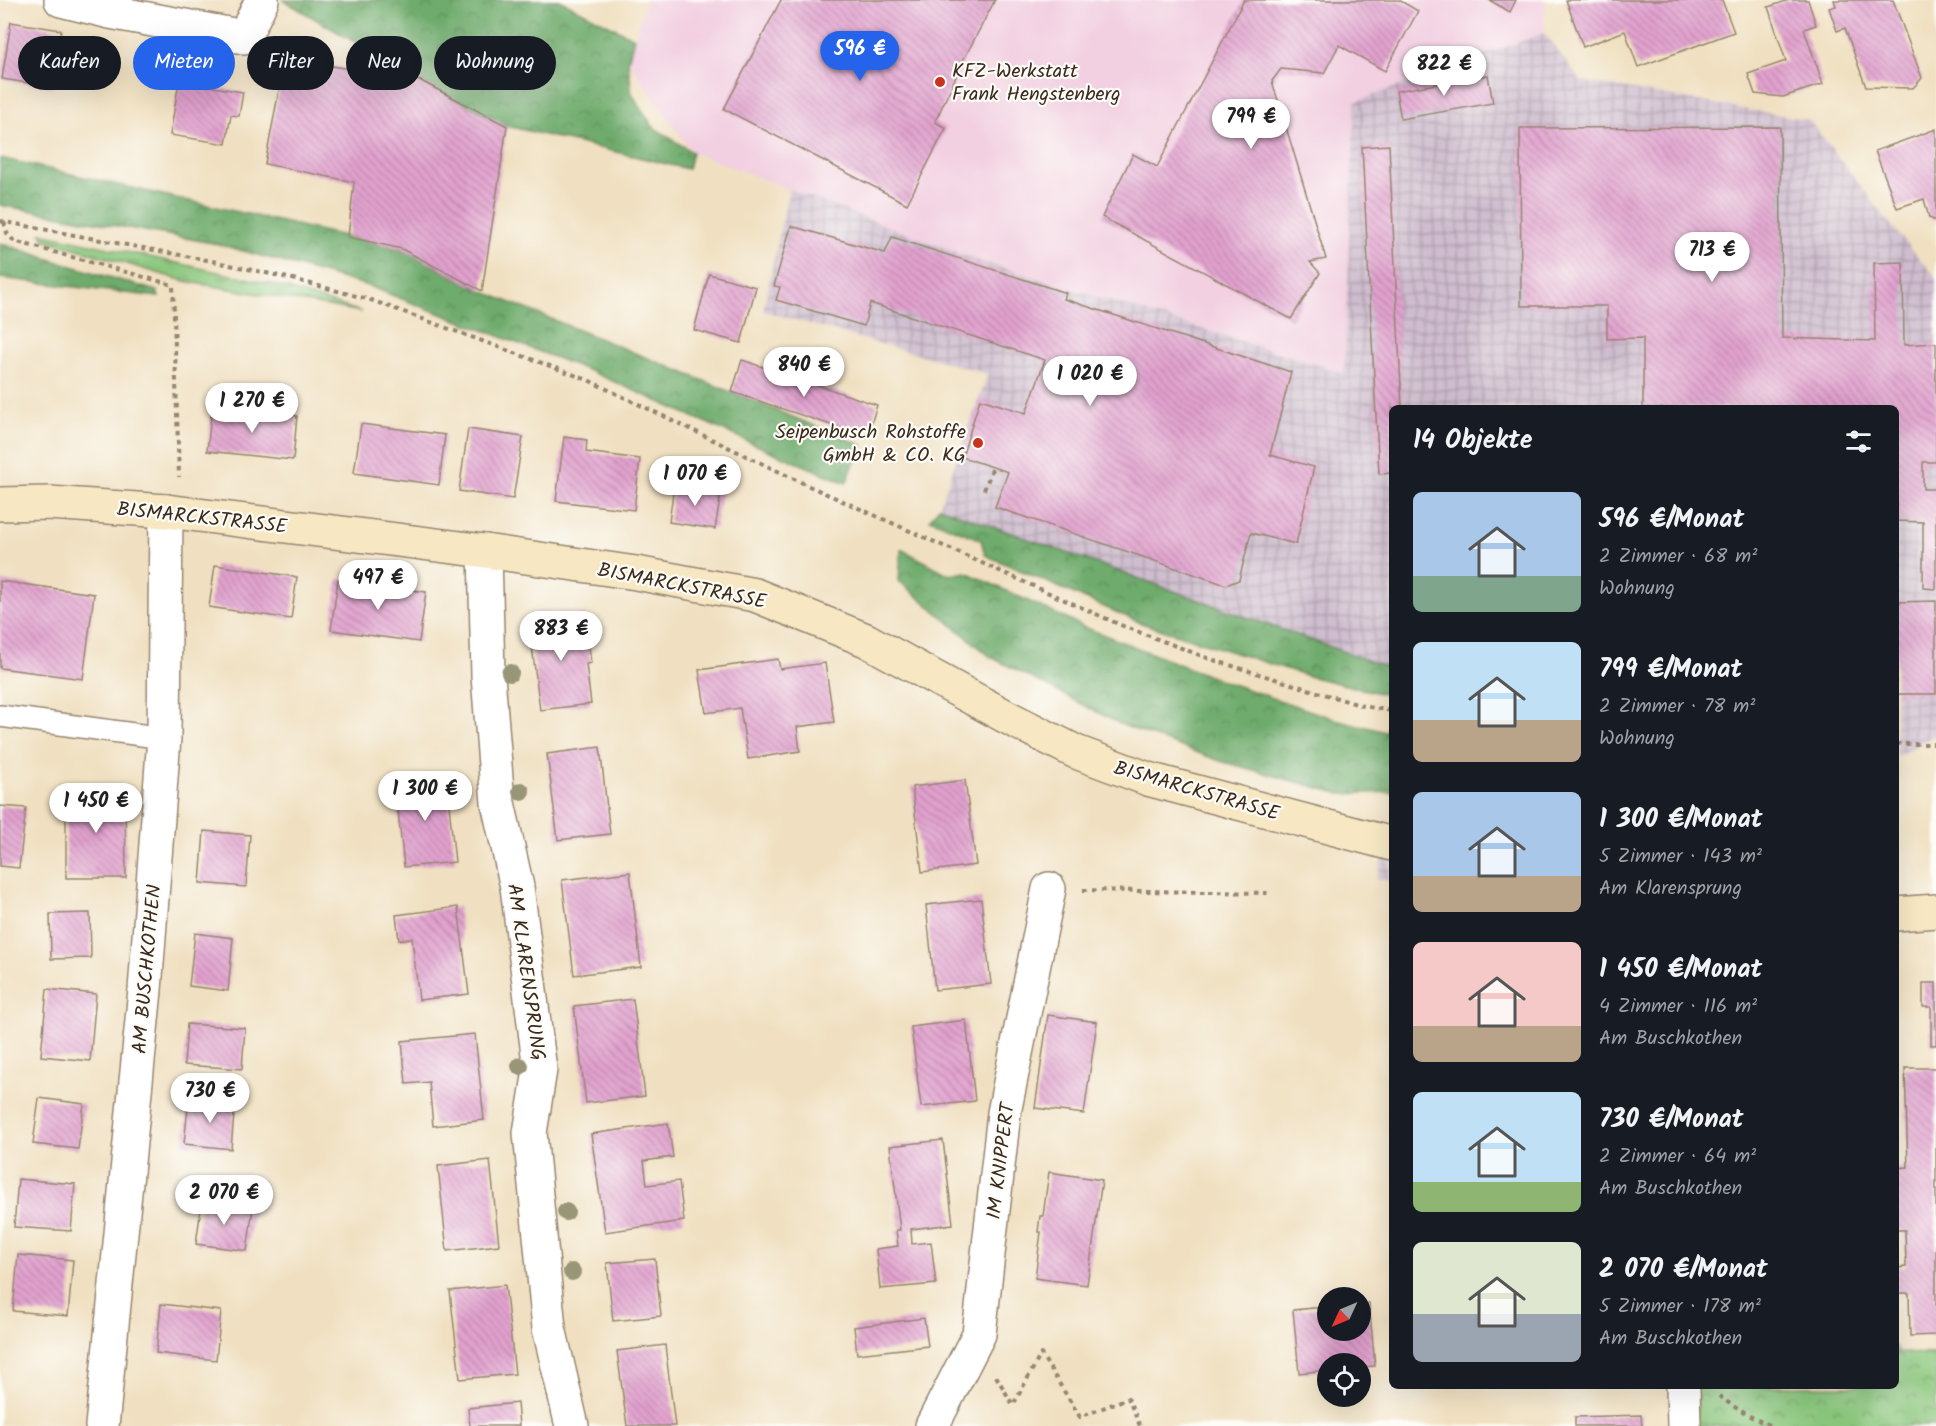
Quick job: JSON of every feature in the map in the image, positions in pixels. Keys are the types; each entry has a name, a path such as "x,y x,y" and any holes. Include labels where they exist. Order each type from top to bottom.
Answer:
{"street":[{"path":"62,0 110,12 244,37 262,0"},
{"name":"BISMARCKSTRASSE","path":"0,504 49,503 166,511 484,551 636,573 755,595 866,640 1076,752 1148,779 1389,843"},
{"name":"AM BUSCHKOTHEN","path":"102,1426 145,990 164,738 166,511"},
{"name":"AM KLARENSPRUNG","path":"484,551 488,676 498,802 517,887 540,1070 530,1133 549,1328 572,1426"},
{"name":"IM KNIPPERT","path":"932,1426 980,1334 1005,1113 1048,889"},
{"path":"1899,914 1936,911"},
{"path":"1683,1389 1684,1426"}],"lane":[{"path":"0,717 164,738"}],"path":[{"path":"2,222 14,241 173,285 179,481"},
{"path":"2,222 212,261 293,279 371,300 588,380 809,486 1123,626 1210,659 1363,706 1389,710"},
{"path":"984,490 993,467"},
{"path":"1899,744 1936,744"},
{"path":"1048,889 1269,893"},
{"path":"966,1360 981,1352 1013,1405 1041,1354 1080,1417 1128,1398 1140,1426"},
{"path":"1688,1389 1719,1396 1760,1422 1774,1426"}],"shaded area":[{"path":"646,0 1546,0 1544,33 1355,103 1344,373 968,257 692,152 628,61"},
{"path":"1544,33 1581,81 1809,120 1900,236 1936,277 1936,734 1899,755 1899,405 1389,405 1389,668 939,507 988,374 763,311 789,189 968,257 1344,373 1355,102"},
{"path":"1389,832 1389,881 1377,879"}],"green space":[{"path":"283,0 560,0 634,38 628,61 632,94 653,127 692,152 688,169 507,126 438,90 556,90 556,36 434,36 434,88 422,82 422,36 346,37"},
{"path":"0,158 402,249 482,291 862,445 846,483 590,371 368,286 218,244 0,205"},
{"path":"41,233 272,284 362,312 184,281 44,239"},
{"path":"0,243 157,291 159,297 0,278"},
{"path":"939,507 1389,668 1389,695 1308,676 1141,623 985,555 981,540 930,519"},
{"path":"901,549 950,575 966,572 1084,627 1217,679 1335,719 1386,732 1389,718 1389,792 1341,794 1220,761 1122,725 991,657 899,581"},
{"path":"1899,1353 1936,1354 1936,1426 1697,1426 1696,1389 1899,1389"}],"building":[{"path":"781,0 995,0 935,122 946,128 907,204 724,109"},
{"path":"1244,0 1399,0 1418,11 1385,71 1339,45 1324,73 1281,69 1272,81 1326,259 1310,262 1320,273 1291,319 1102,217 1133,154 1157,167"},
{"path":"1489,0 1516,0 1510,12"},
{"path":"1566,0 1722,0 1734,32 1638,67 1625,31 1583,47"},
{"path":"1789,0 1808,0 1816,25 1804,29 1823,84 1783,97 1755,94 1748,74 1786,61 1768,7"},
{"path":"1834,0 1893,0 1922,78 1913,88 1866,87 1845,28 1837,31 1829,8 1836,6"},
{"path":"11,22 61,30 60,36 18,36 18,82 2,79"},
{"path":"334,66 346,68 346,90 422,90 422,82 434,90 438,90 507,126 482,291 402,249 348,237 354,182 265,164 279,90 334,90"},
{"path":"1488,75 1493,103 1401,119 1396,91"},
{"path":"178,90 243,92 239,116 231,115 226,144 170,135"},
{"path":"1780,127 1782,338 1875,341 1874,263 1903,262 1904,345 1936,343 1936,462 1923,462 1923,489 1936,489 1936,589 1923,588 1923,522 1899,521 1899,405 1643,405 1643,338 1607,339 1607,306 1521,306 1520,128"},
{"path":"1936,129 1936,221 1929,218 1924,199 1897,208 1875,151"},
{"path":"1389,145 1402,405 1389,405 1389,473 1379,474 1362,147"},
{"path":"791,226 885,253 892,237 1066,293 1064,299 1291,372 1270,455 1314,467 1296,544 1251,533 1239,580 1226,585 995,507 1008,472 962,457 980,399 1026,413 1045,360 870,303 864,326 776,300 780,287 774,286"},
{"path":"709,274 756,287 741,343 694,330"},
{"path":"742,360 877,405 867,437 732,392"},
{"path":"212,407 297,416 293,460 207,451"},
{"path":"361,424 445,435 439,485 354,473"},
{"path":"468,429 523,437 513,499 459,491"},
{"path":"564,437 587,440 586,452 640,459 634,510 556,501"},
{"path":"674,486 721,493 715,529 669,522"},
{"path":"215,565 297,577 291,619 209,607"},
{"path":"338,579 426,592 419,642 331,630"},
{"path":"0,581 94,594 83,679 0,668"},
{"path":"1936,601 1936,694 1899,694 1899,602"},
{"path":"585,615 591,663 586,664 591,704 540,710 529,622"},
{"path":"778,659 780,669 825,663 834,722 797,727 800,751 748,759 740,708 706,713 699,670"},
{"path":"600,747 610,834 558,840 547,754"},
{"path":"446,777 455,862 404,867 395,782"},
{"path":"965,780 976,865 922,872 912,787"},
{"path":"125,789 126,878 66,878 66,790"},
{"path":"0,806 26,808 19,868 0,866"},
{"path":"204,831 250,835 246,887 200,883"},
{"path":"630,872 641,967 574,975 562,880"},
{"path":"981,899 991,984 935,990 926,905"},
{"path":"458,907 469,994 419,1000 412,938 399,940 396,915"},
{"path":"90,913 91,958 51,959 50,914"},
{"path":"195,933 233,938 228,991 189,986"},
{"path":"1923,983 1936,983 1936,1045 1931,1045 1931,1007 1923,1007"},
{"path":"47,989 96,994 90,1061 41,1056"},
{"path":"633,999 645,1096 586,1103 574,1006"},
{"path":"1048,1015 1097,1022 1084,1114 1035,1108"},
{"path":"966,1020 975,1101 921,1107 911,1027"},
{"path":"187,1024 245,1028 242,1069 184,1065"},
{"path":"475,1034 484,1120 433,1126 429,1082 406,1084 402,1041"},
{"path":"1905,1068 1936,1068 1936,1335 1910,1336 1909,1293 1899,1293 1899,1268 1906,1267 1905,1230 1899,1230 1899,1168 1908,1167"},
{"path":"39,1098 84,1104 78,1149 33,1144"},
{"path":"189,1098 235,1103 231,1149 184,1144"},
{"path":"668,1123 673,1157 644,1161 647,1185 679,1181 684,1221 605,1232 591,1134"},
{"path":"943,1140 953,1224 911,1229 912,1244 931,1242 936,1284 880,1289 876,1249 898,1246 896,1230 900,1230 890,1146"},
{"path":"490,1160 499,1245 447,1251 438,1166"},
{"path":"1049,1172 1102,1180 1087,1285 1035,1278 1041,1232 1038,1232 1040,1216 1043,1216"},
{"path":"18,1179 75,1184 71,1231 14,1227"},
{"path":"202,1201 253,1208 247,1251 196,1244"},
{"path":"18,1255 73,1260 68,1316 13,1311"},
{"path":"655,1259 661,1316 613,1321 607,1263"},
{"path":"505,1285 515,1374 460,1379 450,1291"},
{"path":"161,1304 221,1311 216,1360 156,1353"},
{"path":"1317,1308 1317,1341 1371,1341 1371,1324 1375,1366 1371,1366 1371,1353 1317,1353 1317,1371 1299,1373 1293,1310"},
{"path":"924,1318 928,1346 857,1354 854,1327"},
{"path":"665,1345 675,1426 627,1426 617,1351"},
{"path":"517,1403 519,1426 470,1426 468,1408"},
{"path":"1641,1415 1642,1426 1575,1426 1575,1417"}],"place":[{"name":"KFZ-Werkstatt Frank Hengstenberg","path":"940,82"},
{"name":"Seipenbusch Rohstoffe GmbH & CO. KG","path":"978,443"}]}
